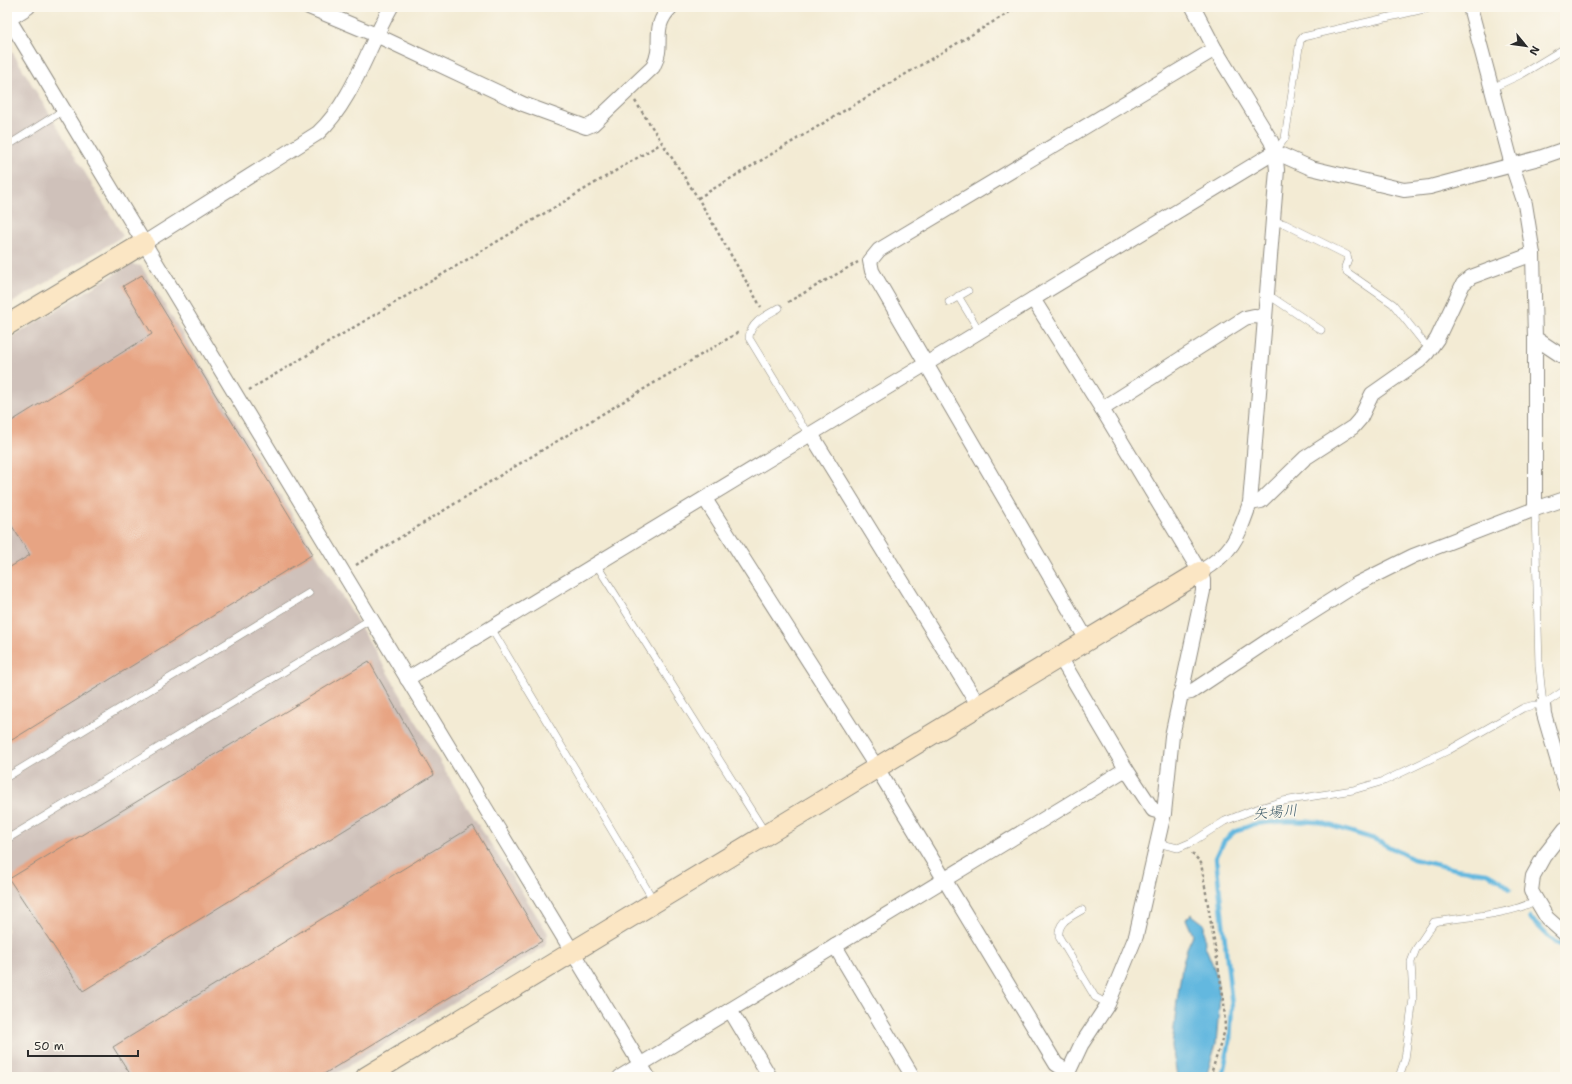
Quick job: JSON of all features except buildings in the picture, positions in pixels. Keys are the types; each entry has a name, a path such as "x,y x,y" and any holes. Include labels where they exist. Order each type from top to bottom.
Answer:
{"street":[{"path":"28,7 8,18 648,1077"},
{"path":"309,7 376,35 523,104 586,127 593,124 653,68 657,60 662,16 671,7"},
{"path":"7,325 144,243 318,133 332,121 344,101 391,7"},
{"path":"366,1077 1200,572 1227,553 1242,525 1250,503 1277,170 1275,152 1271,141 1215,49 1193,7"},
{"path":"1470,7 1512,165 1525,204 1532,254 1535,338 1535,509"},
{"path":"1088,640 872,271 870,261 879,250 1215,49"},
{"path":"1275,152 1311,168 1404,190 1430,187 1565,149"},
{"path":"407,679 1275,152"},
{"path":"1250,503 1260,501 1304,458 1353,427 1360,419 1372,394 1419,361 1437,339 1463,284 1472,277 1532,254"},
{"path":"705,499 877,768 1056,1064 1067,1075 1081,1046 1108,1004 1136,936 1164,813 1172,736 1203,591 1203,580 1200,572 1102,409 1033,299"},
{"path":"1102,409 1245,318 1254,316 1264,318"},
{"path":"1535,338 1565,358"},
{"path":"811,434 979,706"},
{"path":"1180,694 1191,692 1271,638 1357,584 1413,556 1565,499"},
{"path":"1060,657 1126,769 1153,810 1164,813"},
{"path":"1543,705 1544,714 1565,786"},
{"path":"620,1077 1126,769"},
{"path":"1565,829 1544,856 1533,876 1531,891 1547,918 1565,934"},
{"path":"835,946 913,1077"},
{"path":"730,1010 770,1077"}],"lane":[{"path":"1275,152 1285,138 1300,41 1303,37 1433,7"},
{"path":"1492,88 1522,74 1565,48"},
{"path":"7,146 64,110"},
{"path":"1272,221 1285,224 1347,255 1348,259 1345,267 1347,272 1393,304 1424,343 1431,348"},
{"path":"949,302 968,291"},
{"path":"958,296 980,332"},
{"path":"1266,296 1273,298 1321,330"},
{"path":"779,308 757,322 749,331 749,338 802,425 811,434"},
{"path":"1535,509 1539,666 1543,705"},
{"path":"596,564 766,835"},
{"path":"7,778 310,593"},
{"path":"7,839 371,619"},
{"path":"491,628 655,902"},
{"path":"1157,842 1178,848 1225,821 1253,810 1283,801 1353,790 1384,781 1449,750 1523,708 1534,705 1543,705 1565,690"},
{"path":"1399,1077 1405,1059 1413,999 1410,962 1416,949 1434,922 1509,910 1528,905 1536,900"},
{"path":"1082,910 1061,923 1058,929 1059,937 1095,997 1108,1004"}],"path":[{"path":"698,198 1018,7"},
{"path":"627,92 640,108 698,198 767,315"},
{"path":"237,398 662,143"},
{"path":"779,308 854,263 863,260 870,261"},
{"path":"343,573 509,470 740,332 749,331"},
{"path":"1185,845 1200,863 1224,1001 1225,1030 1210,1077"}],"shaded area":[{"path":"7,43 123,236 7,306"},
{"path":"131,264 141,266 360,626 462,799 548,933 545,946 331,1077 7,1077 7,340"}],"water":[{"path":"1191,914 1204,924 1205,946 1215,970 1220,997 1216,1044 1206,1077 1177,1077 1172,1046 1182,967 1187,948 1193,935 1186,919"}],"waterway":[{"name":"矢場川","path":"1222,1077 1230,1040 1232,1006 1216,858 1224,841 1234,832 1254,824 1287,821 1319,822 1374,839 1413,859 1455,869 1487,873 1500,880 1510,889"},
{"name":"矢場川","path":"1530,918 1555,943 1565,946"}]}
